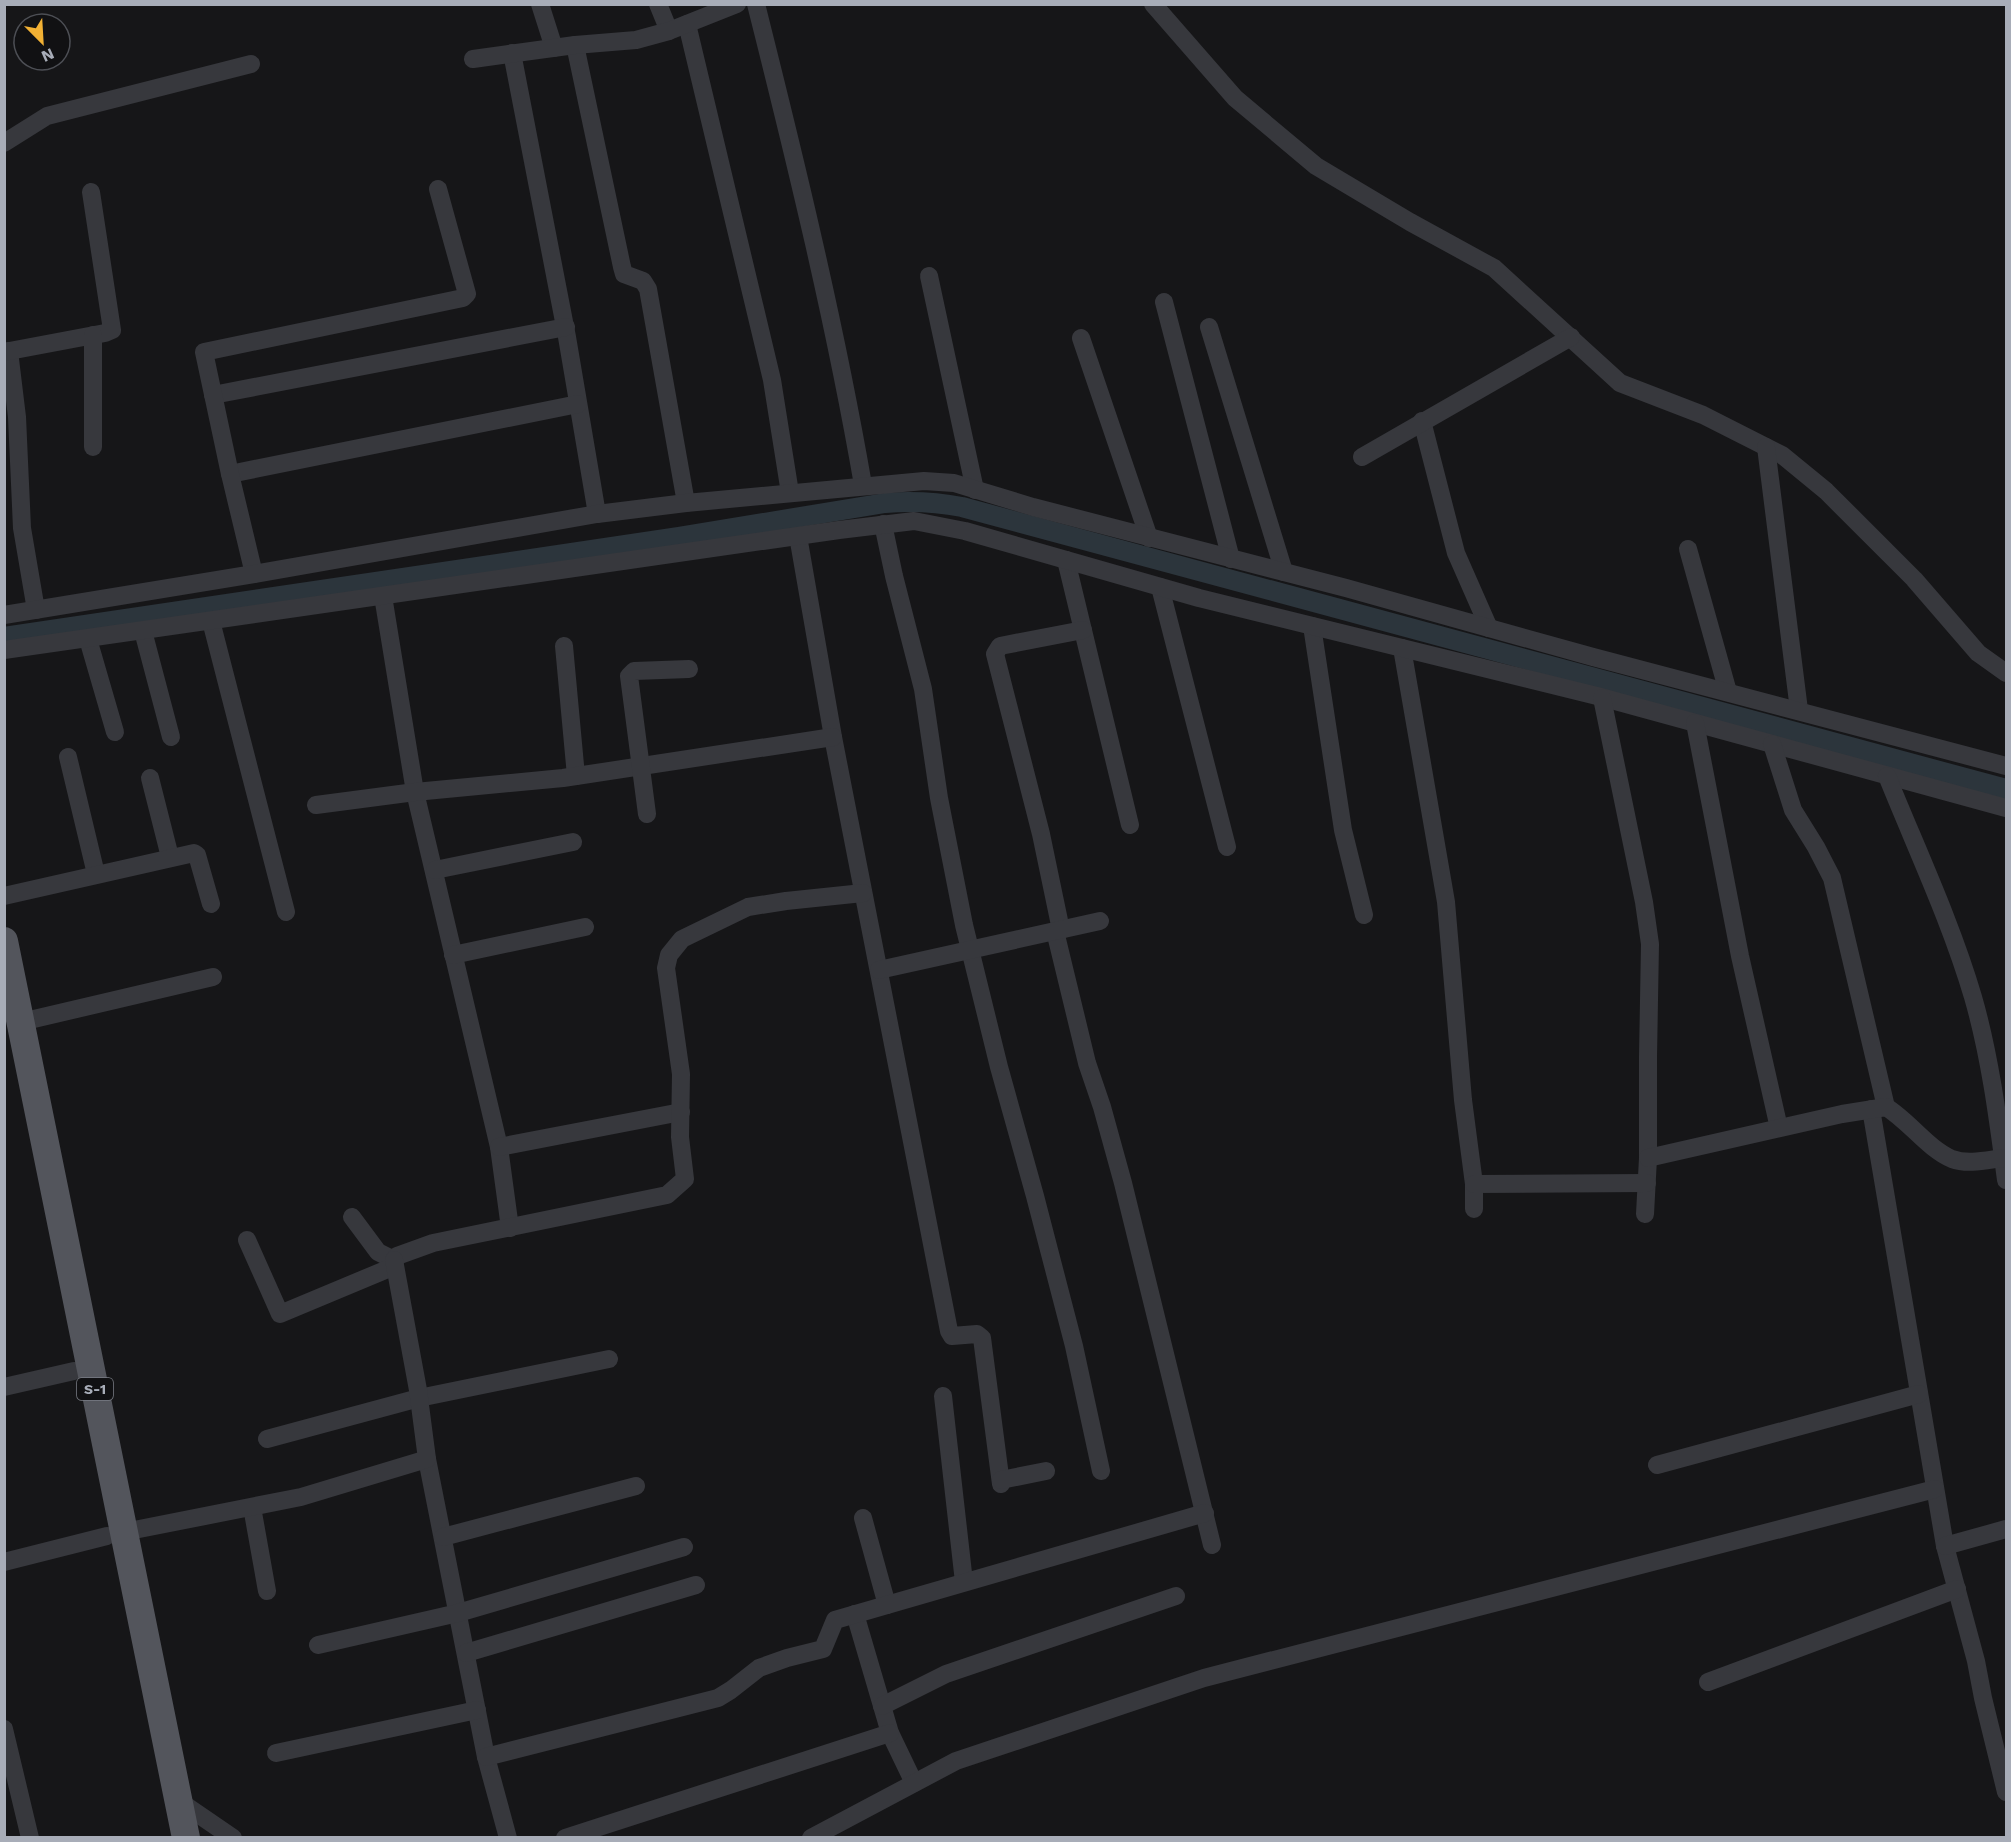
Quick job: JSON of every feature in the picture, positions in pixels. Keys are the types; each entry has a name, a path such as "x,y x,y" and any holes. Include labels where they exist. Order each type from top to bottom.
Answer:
{"main road":[{"name":"S-1","path":"4,941 13,1026 116,1534 168,1838"},
{"name":"S-1","path":"57,1245 74,1371 116,1534 186,1838"}],"street":[{"path":"540,4 554,48"},
{"path":"658,4 669,31"},
{"path":"473,59 575,45 636,40 669,31 737,4"},
{"path":"756,4 799,175 863,485"},
{"path":"1152,4 1235,98 1316,166 1410,222 1494,268 1620,383 1703,415 1782,455 1826,491 1914,579 1978,653 2007,673"},
{"path":"687,24 772,380 790,492"},
{"path":"575,45 621,267 624,274 643,281 648,289 686,503"},
{"path":"512,53 566,327 597,514"},
{"path":"4,143 47,116 251,63"},
{"path":"254,574 204,352 463,298 467,294 438,189"},
{"path":"36,610 22,528 17,417 7,352 112,330 91,192"},
{"path":"929,276 975,490"},
{"path":"1164,302 1231,558"},
{"path":"213,395 566,327"},
{"path":"1209,327 1284,572"},
{"path":"93,335 93,447"},
{"path":"1362,457 1572,337"},
{"path":"1081,338 1149,538"},
{"path":"230,474 578,404"},
{"path":"1422,421 1456,553 1489,628"},
{"path":"1766,447 1799,710"},
{"path":"4,615 597,514 863,485 924,481 954,483 1033,507 2007,766"},
{"path":"4,650 914,521 965,531 1160,587 1602,698 2007,808"},
{"path":"884,524 894,576 922,689 939,798 971,950 999,1066 1074,1347 1101,1471"},
{"path":"798,536 833,737 949,1331 952,1336 977,1334 982,1338 1001,1482 1046,1471"},
{"path":"1688,549 1728,692"},
{"path":"1066,560 1130,825"},
{"path":"1160,587 1227,847"},
{"path":"383,596 415,792 499,1147 510,1228"},
{"path":"211,621 286,912"},
{"path":"1312,626 1343,830 1364,915"},
{"path":"1083,630 1000,646 995,654 1041,834 1058,931 1087,1063 1123,1183 1212,1545"},
{"path":"143,631 171,737"},
{"path":"88,639 115,732"},
{"path":"564,646 576,776"},
{"path":"1402,648 1446,902 1463,1100 1474,1184 1474,1209"},
{"path":"647,814 629,676 634,671 689,669"},
{"path":"1602,698 1644,902 1650,944 1648,1158 1645,1214"},
{"path":"1695,723 1740,956 1779,1128"},
{"path":"316,805 415,792 576,776 833,737"},
{"path":"1772,744 1793,810 1832,878 1879,1108 1919,1394 1945,1546 1976,1661 2007,1792"},
{"path":"68,757 96,874"},
{"path":"1887,776 1953,938 1973,997 1995,1096 2007,1180"},
{"path":"150,778 170,857"},
{"path":"435,870 573,842"},
{"path":"4,896 194,853 197,855 211,904"},
{"path":"508,1838 486,1757 427,1459 419,1398 394,1263 397,1256 433,1243 667,1195 685,1179 680,1137 681,1074 666,969 669,955 682,939 748,907 863,892"},
{"path":"879,970 1100,921"},
{"path":"453,955 585,927"},
{"path":"13,1026 213,977"},
{"path":"1648,1158 1879,1108 1901,1116 1938,1151 1954,1160 1975,1162 2003,1158"},
{"path":"499,1147 681,1112"},
{"path":"1474,1184 1647,1183"},
{"path":"352,1217 378,1252 394,1263"},
{"path":"247,1240 280,1314 394,1263"},
{"path":"267,1439 419,1398 609,1359"},
{"path":"4,1387 74,1371"},
{"path":"1657,1465 1919,1394"},
{"path":"943,1396 964,1582"},
{"path":"4,1562 116,1534 302,1497 427,1459"},
{"path":"443,1537 636,1486"},
{"path":"811,1838 956,1761 1204,1678 1935,1489"},
{"path":"252,1507 267,1591"},
{"path":"486,1757 718,1698 759,1668 823,1649 835,1620 1204,1513"},
{"path":"863,1518 887,1605"},
{"path":"1945,1546 2007,1529"},
{"path":"318,1645 458,1613 684,1547"},
{"path":"466,1653 696,1585"},
{"path":"1708,1682 1957,1589"},
{"path":"882,1706 946,1674 1176,1596"},
{"path":"855,1614 890,1733 914,1783"},
{"path":"276,1753 477,1710"},
{"path":"4,1729 30,1838"},
{"path":"565,1838 890,1733"},
{"path":"179,1801 233,1838"}],"waterway":[{"path":"4,637 679,537 885,503 933,503 962,507 2006,789"}]}
